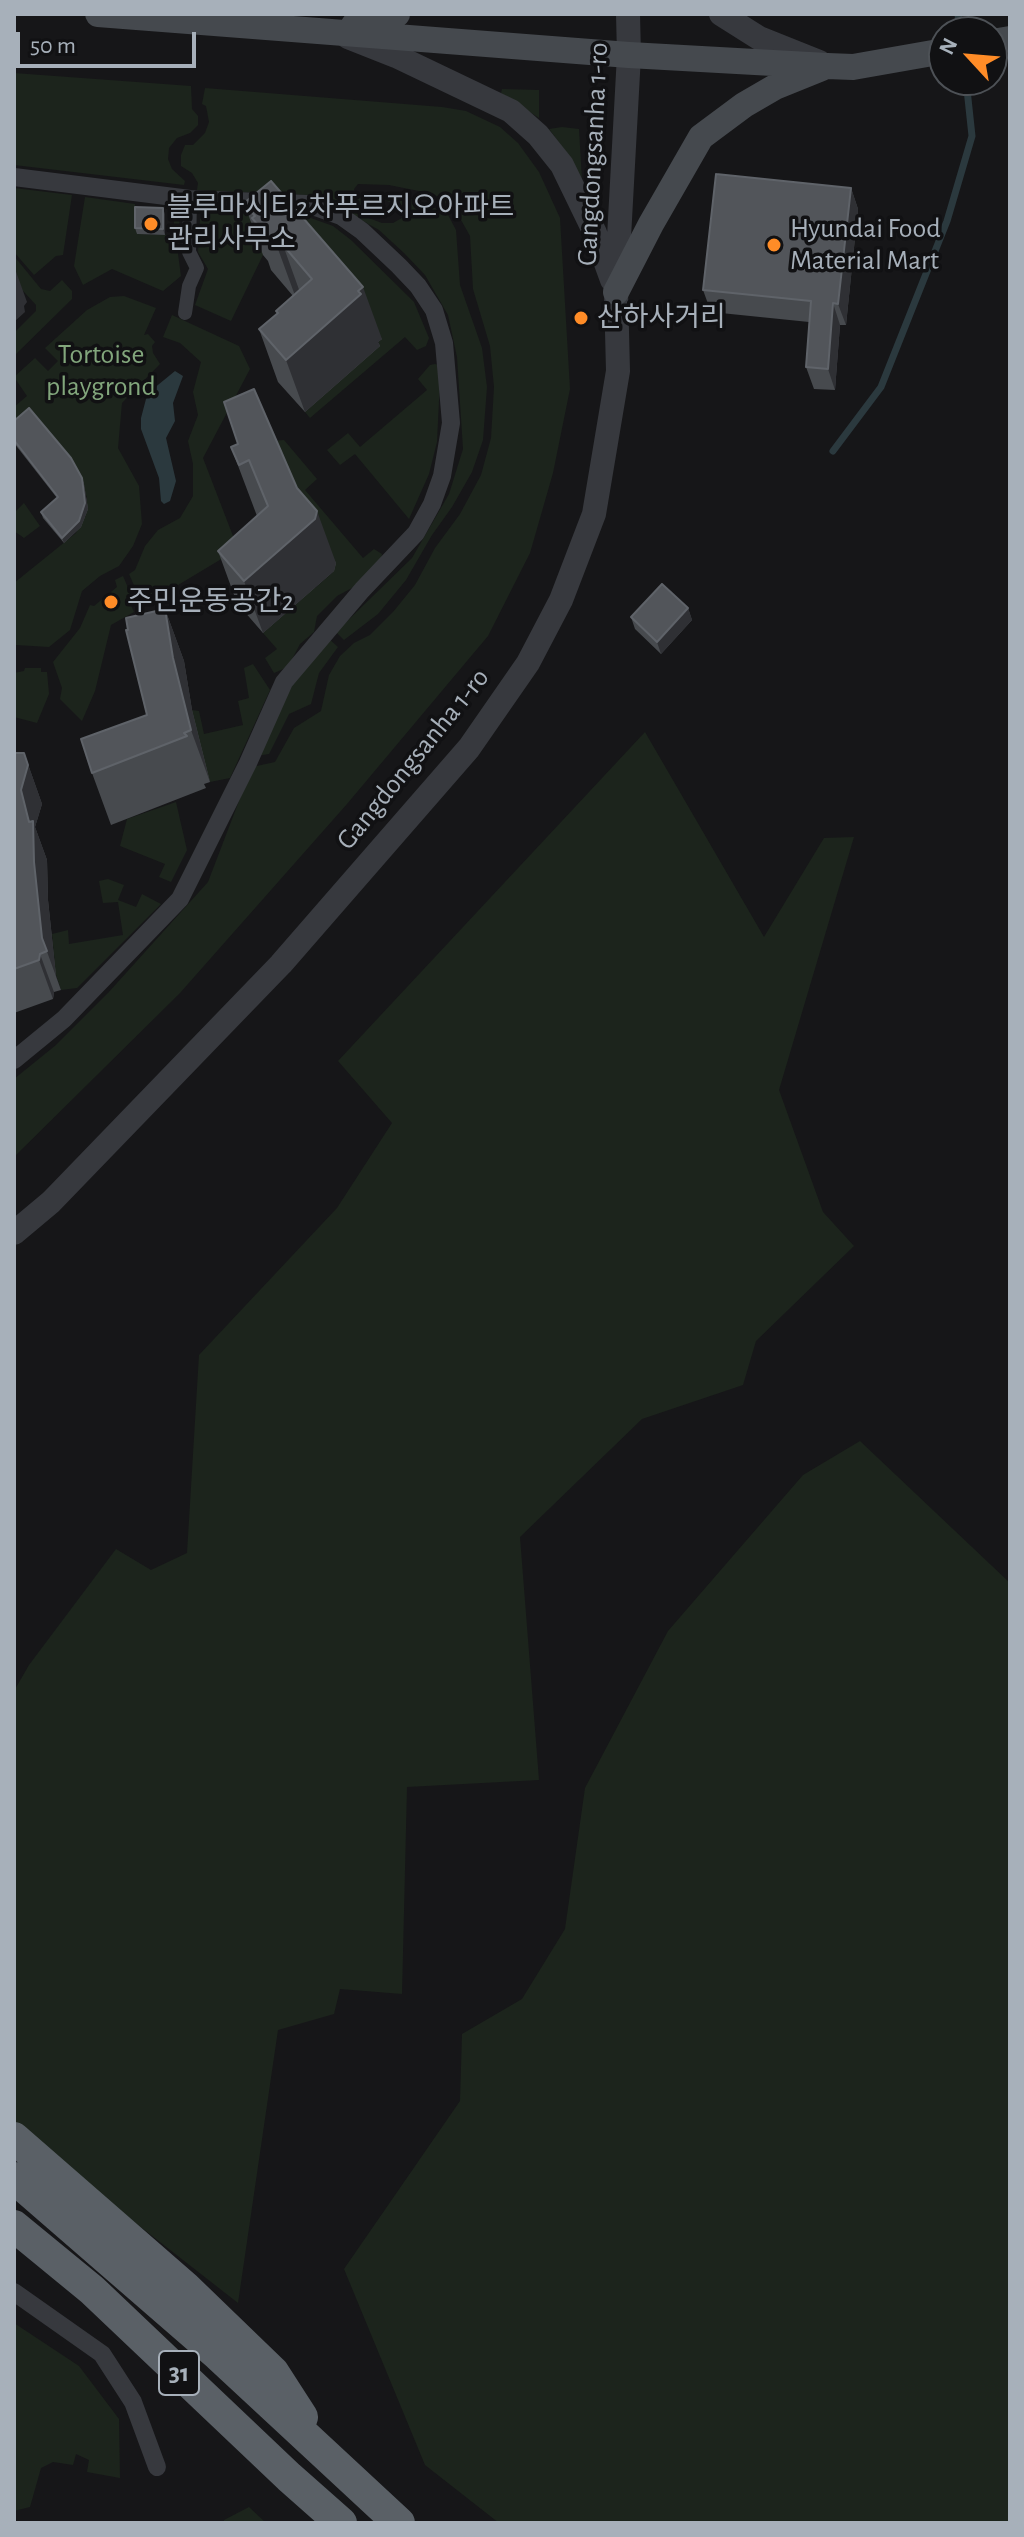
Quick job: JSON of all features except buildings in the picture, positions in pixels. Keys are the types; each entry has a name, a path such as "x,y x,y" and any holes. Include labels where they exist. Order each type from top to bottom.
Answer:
{"highway":[{"path":"14,2138 185,2287 273,2372 327,2457"},
{"path":"14,2178 218,2355 399,2523"},
{"name":"31","path":"14,2226 92,2290 341,2523"},
{"path":"14,2245 92,2290"}],"main road":[{"path":"98,14 629,55 840,66"},
{"path":"331,30 397,14"},
{"path":"616,292 686,159 701,137 744,105 775,87 840,66 928,53"}],"street":[{"name":"Gangdongsanha 1-ro","path":"14,1233 51,1202 281,964 469,748 528,663 561,600 594,514 618,371 616,292 629,55 628,14"},
{"path":"721,14 759,38 840,66"},
{"path":"331,30 396,56 511,111 538,135 562,165 595,233 616,292"},
{"path":"14,177 190,199 307,204 341,216 399,266 418,286 434,310 444,343 451,423 449,448 432,504 416,533 362,590 284,682 248,763 180,899 64,1019 14,1060"},
{"path":"185,313 189,286 197,268 189,252 190,199"},
{"path":"14,2292 102,2354 133,2402 157,2467"}],"green space":[{"path":"14,73 191,86 192,109 198,116 198,125 190,133 177,138 169,148 168,159 172,169 185,181 184,185 14,165"},
{"path":"205,88 442,107 466,111 500,127 518,143 539,172 560,218 570,389 553,473 530,553 488,636 347,804 180,993 14,1157 14,1079 56,1045 108,993 208,882 252,767 275,762 294,728 321,711 329,675 340,656 354,643 370,635 415,585 481,475 491,438 494,387 490,346 473,289 470,236 456,211 434,194 389,185 358,184 354,189 357,197 392,211 390,215 381,215 342,199 333,206 307,195 197,190 198,183 192,173 181,166 181,155 185,145 193,145 205,133 209,122 206,106 202,104"},
{"path":"502,89 539,90 539,118 501,93"},
{"path":"549,129 579,129 582,180"},
{"path":"14,188 72,195 63,255 56,256 34,275 14,252"},
{"path":"369,192 404,196 447,213 456,230 460,285 482,348 487,387 483,440 472,472 406,580 378,614 344,640 336,632 412,558 449,494 463,449 457,357 448,315 425,275 404,253 379,230 347,212 382,223 393,223 402,218 405,212 396,204 369,195"},
{"path":"85,197 135,204 137,234 174,235 174,210 180,210 178,254 181,276 163,291 112,269 83,285 74,266"},
{"path":"205,209 297,213 333,226 414,302 429,338 426,346 417,350 405,337 310,418 305,412 379,346 379,341 289,234 263,255 231,321 195,305 208,269 198,252 200,220"},
{"path":"14,256 41,289 50,291 62,280 72,291 72,299 14,356 14,333 36,311 36,305 14,281"},
{"name":"Tortoise playgrond","path":"124,296 156,308 144,335 148,334 155,342 153,353 160,364 122,403 118,448 139,486 142,524 133,546 119,566 82,591 70,630 49,647 16,645 14,583 76,533 86,515 87,498 79,473 14,429 14,407 27,396 14,377 35,358 48,371 58,361 45,348 87,310 110,297"},
{"path":"172,315 239,346 250,369 203,458 238,549 143,606 129,574 135,570 145,546 158,530 180,518 193,496 193,464 188,441 198,415 193,392 201,362 180,343 163,337"},
{"path":"430,365 439,365 440,380 437,442 429,474 409,519 355,454 340,465 327,450 348,433 360,447 427,390 418,379"},
{"path":"284,440 317,479 305,490 363,558 374,549 382,554 381,566 363,582 337,596 317,616 314,632 300,644 288,667 274,673 265,658 277,649 263,633 335,567 273,441"},
{"path":"24,503 40,526 24,538 14,531 14,513"},
{"path":"123,576 132,597 128,599 134,612 111,625 95,691 82,721 60,699 62,688 53,662 80,628 90,605 94,606 117,587 115,580"},
{"path":"327,637 338,647 319,673 311,704 289,714 269,754 256,756 288,683"},
{"path":"253,664 270,690 230,778 210,782 200,756 192,710 199,711 204,734 243,725 238,701 249,698 244,668"},
{"path":"25,668 41,668 41,672 47,672 49,694 37,723 14,717 14,673"},
{"path":"645,732 764,937 824,838 854,837 779,1090 823,1212 854,1246 756,1341 743,1385 642,1419 520,1537 539,1780 407,1787 402,1994 340,1989 334,2014 278,2030 238,2303 14,2128 14,1691 29,1665 116,1549 151,1570 187,1553 199,1355 337,1208 392,1123 338,1061"},
{"path":"176,802 187,850 171,882 159,877 165,864 120,846 127,819"},
{"path":"108,879 124,885 118,900 136,907 142,894 161,904 77,988 61,990 53,966 52,934 68,930 69,944 123,935 118,902 103,903 99,881"},
{"path":"860,1441 1010,1583 1010,2523 499,2523 425,2465 344,2269 460,2101 462,2034 522,1999 565,1929 585,1788 668,1631 803,1475"},
{"path":"14,2323 79,2366 119,2419 120,2478 87,2472 89,2460 76,2454 73,2465 53,2462 41,2468 30,2507 14,2511"},
{"path":"249,2507 266,2523 224,2523 224,2520"}],"shaded area":[{"path":"175,371 183,376 173,403 175,421 166,438 176,481 170,501 164,504 159,478 141,429 141,418 146,399 153,389"}],"waterway":[{"path":"833,451 881,387 947,221 972,136 968,96"}],"place":[{"name":"블루마시티2차푸르지오아파트 관리사무소","path":"151,224"},
{"name":"Hyundai Food Material Mart","path":"774,245"},
{"name":"산하사거리","path":"581,318"},
{"name":"주민운동공간2","path":"111,602"}]}
